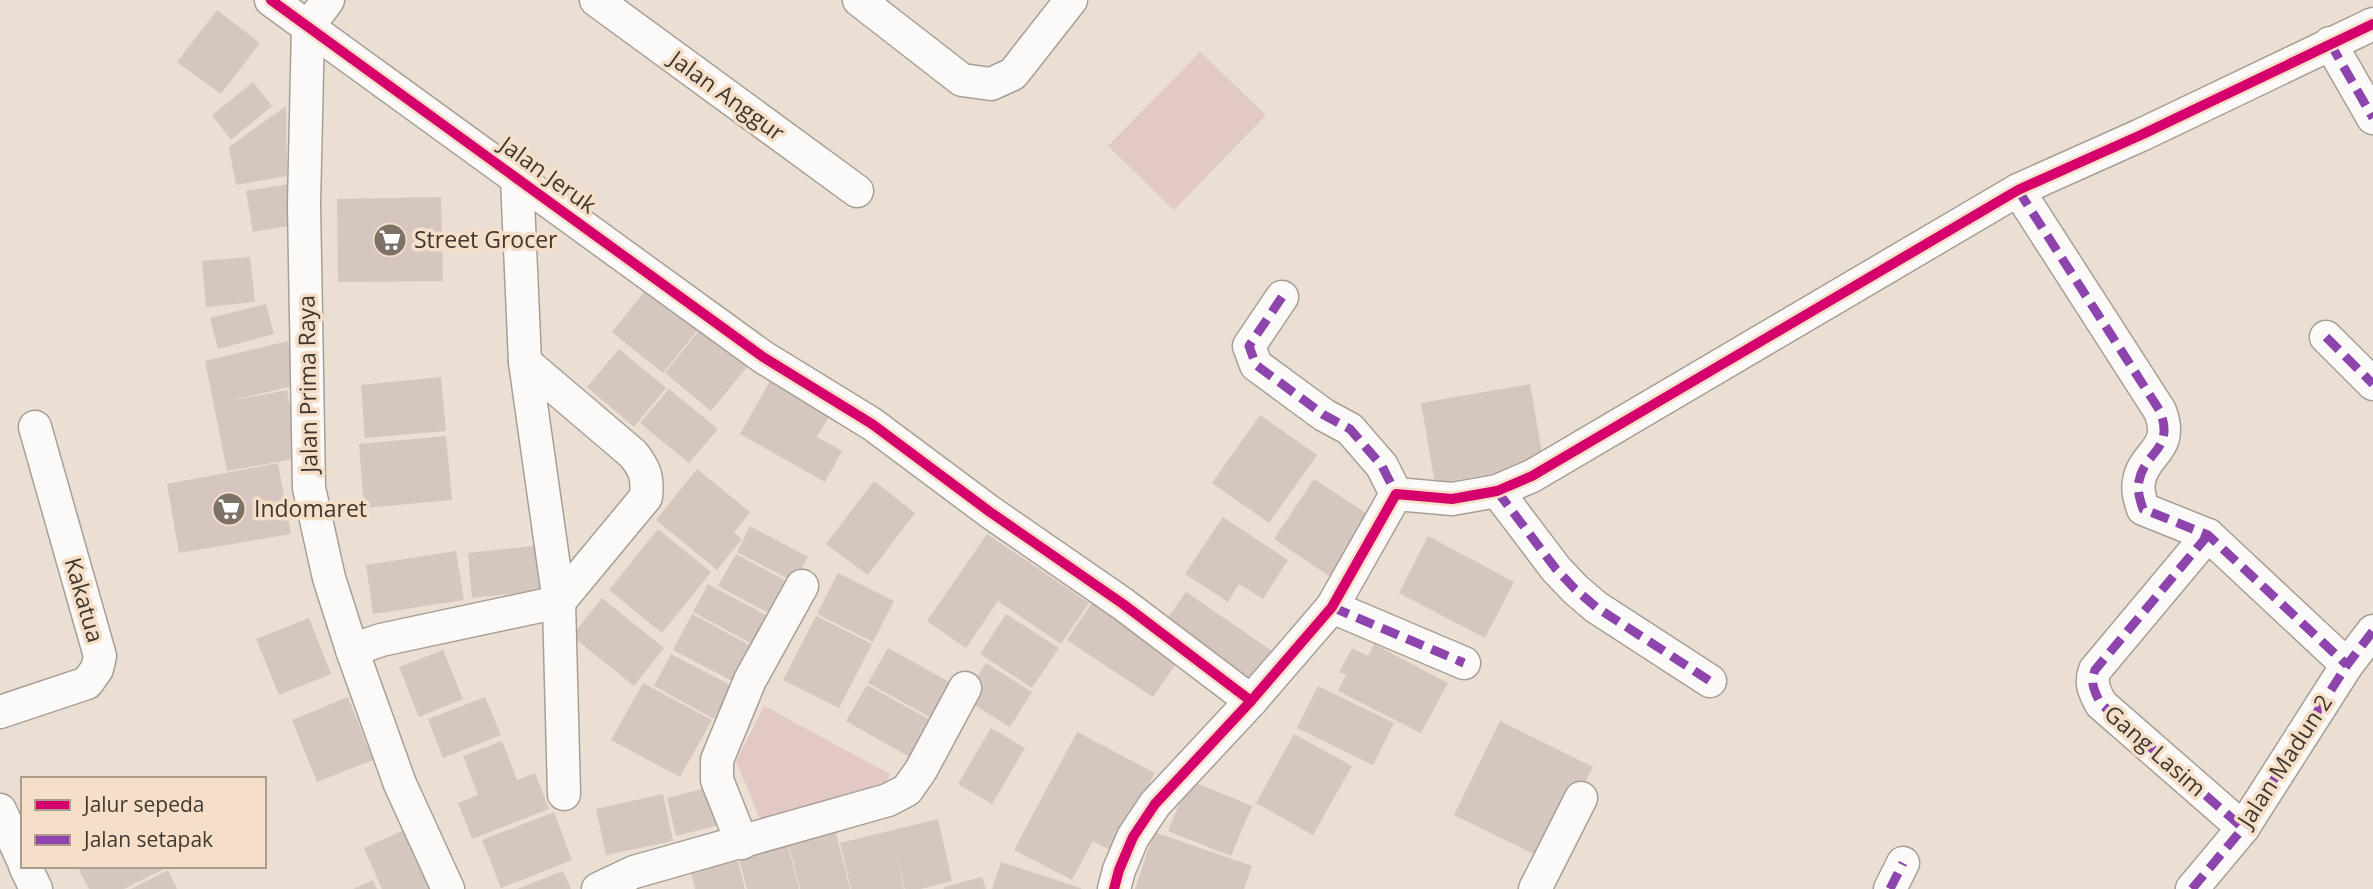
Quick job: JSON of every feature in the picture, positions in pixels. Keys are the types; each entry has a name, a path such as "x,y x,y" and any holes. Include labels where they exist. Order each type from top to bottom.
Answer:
{"street":[{"path":"271,0 308,27 328,0"},
{"name":"Jalan Anggur","path":"596,0 857,191"},
{"path":"859,0 962,80 991,84 1013,74 1071,0"},
{"path":"1396,494 1452,499 1497,491 1532,476 2018,190 2141,135 2373,24"},
{"name":"Jalan Jeruk","path":"308,27 763,357 872,424 990,512 1123,604 1251,701"},
{"name":"Jalan Prima Raya","path":"308,27 304,204 309,488 329,578 352,650 400,784 448,889"},
{"path":"2330,43 2373,118"},
{"path":"517,178 525,362 559,601 564,794"},
{"path":"2018,190 2160,411 2165,425 2164,437 2139,479 2138,493 2143,509 2208,535 2347,665"},
{"path":"1283,298 1249,346 1256,365 1324,415 1350,429 1381,466 1396,494"},
{"path":"2326,337 2373,384"},
{"path":"352,650 380,640 559,601 646,497 646,470 633,454 525,362"},
{"name":"Kakatua","path":"0,712 87,683 97,669 100,656 35,427"},
{"path":"1497,491 1574,589 1710,681"},
{"path":"1114,889 1133,837 1155,804 1251,701 1332,607 1396,494"},
{"name":"Gang Lasim","path":"2208,535 2095,670 2092,679 2093,691 2101,704 2243,828"},
{"path":"742,843 717,780 717,760 750,680 802,586"},
{"path":"1332,607 1464,663"},
{"name":"Jalan Madun 2","path":"2192,889 2243,828 2347,665 2373,631"},
{"path":"598,889 635,872 888,800 907,790 921,770 965,688"},
{"path":"1535,889 1581,799"},
{"path":"0,810 21,856"},
{"path":"26,868 36,889"}],"shaded area":[{"path":"1200,52 1266,115 1174,210 1108,146"},
{"path":"764,706 890,774 877,799 762,824 736,761"}],"building":[{"path":"217,10 260,43 221,94 177,62"},
{"path":"253,82 272,106 231,140 212,115"},
{"path":"286,106 287,176 236,185 229,147"},
{"path":"289,184 295,225 253,232 246,191"},
{"name":"Street Grocer","path":"441,197 443,281 338,282 337,199"},
{"path":"250,257 255,302 206,307 202,261"},
{"path":"649,286 700,327 663,373 612,332"},
{"path":"266,304 274,334 218,349 210,318"},
{"path":"705,323 751,362 711,411 665,373"},
{"path":"288,341 297,385 225,402 287,390 299,458 227,471 205,361"},
{"path":"619,349 666,388 634,427 587,387"},
{"path":"441,377 446,431 365,438 361,385"},
{"path":"771,379 831,413 817,437 842,451 825,482 740,434"},
{"path":"1530,384 1544,464 1435,484 1421,403"},
{"path":"669,389 718,429 689,463 640,423"},
{"path":"1260,415 1317,455 1269,523 1212,483"},
{"path":"446,436 452,500 364,508 359,444"},
{"name":"Indomaret","path":"278,463 291,534 179,553 167,484"},
{"path":"697,469 750,512 734,533 742,539 717,570 656,520"},
{"path":"1314,479 1372,517 1332,578 1274,539"},
{"path":"874,481 915,513 868,575 826,544"},
{"path":"1223,517 1288,560 1263,599 1239,584 1228,602 1185,574"},
{"path":"750,526 808,557 794,582 737,552"},
{"path":"658,529 711,572 662,633 609,590"},
{"path":"987,534 1089,603 1061,644 998,601 966,648 927,621"},
{"path":"1428,536 1514,582 1485,638 1399,593"},
{"path":"543,545 548,590 472,598 468,553"},
{"path":"456,551 464,600 373,614 366,565"},
{"path":"736,554 794,585 776,617 718,586"},
{"path":"838,573 894,601 873,642 817,614"},
{"path":"708,584 771,618 756,646 693,612"},
{"path":"1186,592 1275,653 1250,688 1161,627"},
{"path":"602,598 664,648 634,686 572,636"},
{"path":"1092,603 1178,661 1153,697 1067,640"},
{"path":"692,614 755,648 736,683 673,650"},
{"path":"1006,614 1059,648 1032,688 980,654"},
{"path":"816,616 872,644 839,708 783,680"},
{"path":"309,618 331,674 279,695 256,639"},
{"path":"1374,644 1448,683 1421,733 1338,691 1346,675 1339,672 1352,648 1368,656"},
{"path":"888,648 955,685 935,720 868,683"},
{"path":"443,650 463,699 419,717 399,667"},
{"path":"671,654 732,686 714,719 654,686"},
{"path":"986,663 1032,692 1010,727 963,698"},
{"path":"643,683 712,720 680,777 611,740"},
{"path":"867,685 934,722 913,759 846,721"},
{"path":"1318,686 1394,723 1373,765 1297,728"},
{"path":"348,697 373,760 317,782 292,720"},
{"path":"485,697 501,735 443,758 428,719"},
{"path":"1500,721 1593,767 1546,860 1454,815"},
{"path":"991,728 1025,748 992,804 958,784"},
{"path":"1077,732 1155,773 1113,852 1093,841 1072,880 1014,850"},
{"path":"1294,734 1352,766 1313,835 1256,803"},
{"path":"502,741 517,780 535,773 549,809 472,839 458,803 478,795 463,756"},
{"path":"1189,780 1252,806 1231,856 1168,831"},
{"path":"714,786 723,824 676,836 667,798"},
{"path":"663,794 673,841 606,855 596,809"},
{"path":"554,812 572,860 501,888 482,840"},
{"path":"938,819 952,881 921,889 905,889 896,853 904,889 851,889 840,843"},
{"path":"409,828 436,889 382,889 364,848"},
{"path":"1154,832 1252,866 1244,889 1135,889"},
{"path":"836,833 850,889 800,889 789,846"},
{"path":"788,846 799,889 747,889 739,859"},
{"path":"738,861 745,889 695,889 691,873"},
{"path":"1001,862 1081,888 1081,889 992,889"},
{"path":"78,868 166,868 124,889 89,889"},
{"path":"168,870 177,889 131,889"},
{"path":"563,871 571,889 517,889"},
{"path":"982,877 986,889 943,887"},
{"path":"373,880 377,889 353,889"}],"marked path":[{"path":"2330,43 2373,118"},
{"path":"2018,190 2160,411 2164,434 2157,450 2146,463 2139,481 2143,509 2208,535 2347,665"},
{"path":"1282,297 1249,346 1256,365 1324,415 1350,429 1382,466 1396,494"},
{"path":"2326,337 2373,384"},
{"path":"1497,491 1556,569 1575,589 1596,607 1710,681"},
{"path":"2208,535 2095,670 2093,683 2101,704 2243,828"},
{"path":"1332,607 1464,663"},
{"path":"2192,889 2243,828 2347,665 2373,631"},
{"path":"1890,889 1903,863"}],"cycle path":[{"path":"271,0 763,357 872,424 990,512 1123,604 1251,701"},
{"path":"1114,889 1133,837 1155,804 1251,701 1332,607 1396,494 1452,499 1497,491 1532,476 2018,190 2141,135 2373,24"}],"place":[{"name":"Street Grocer","path":"390,240"},
{"name":"Indomaret","path":"229,509"}]}
